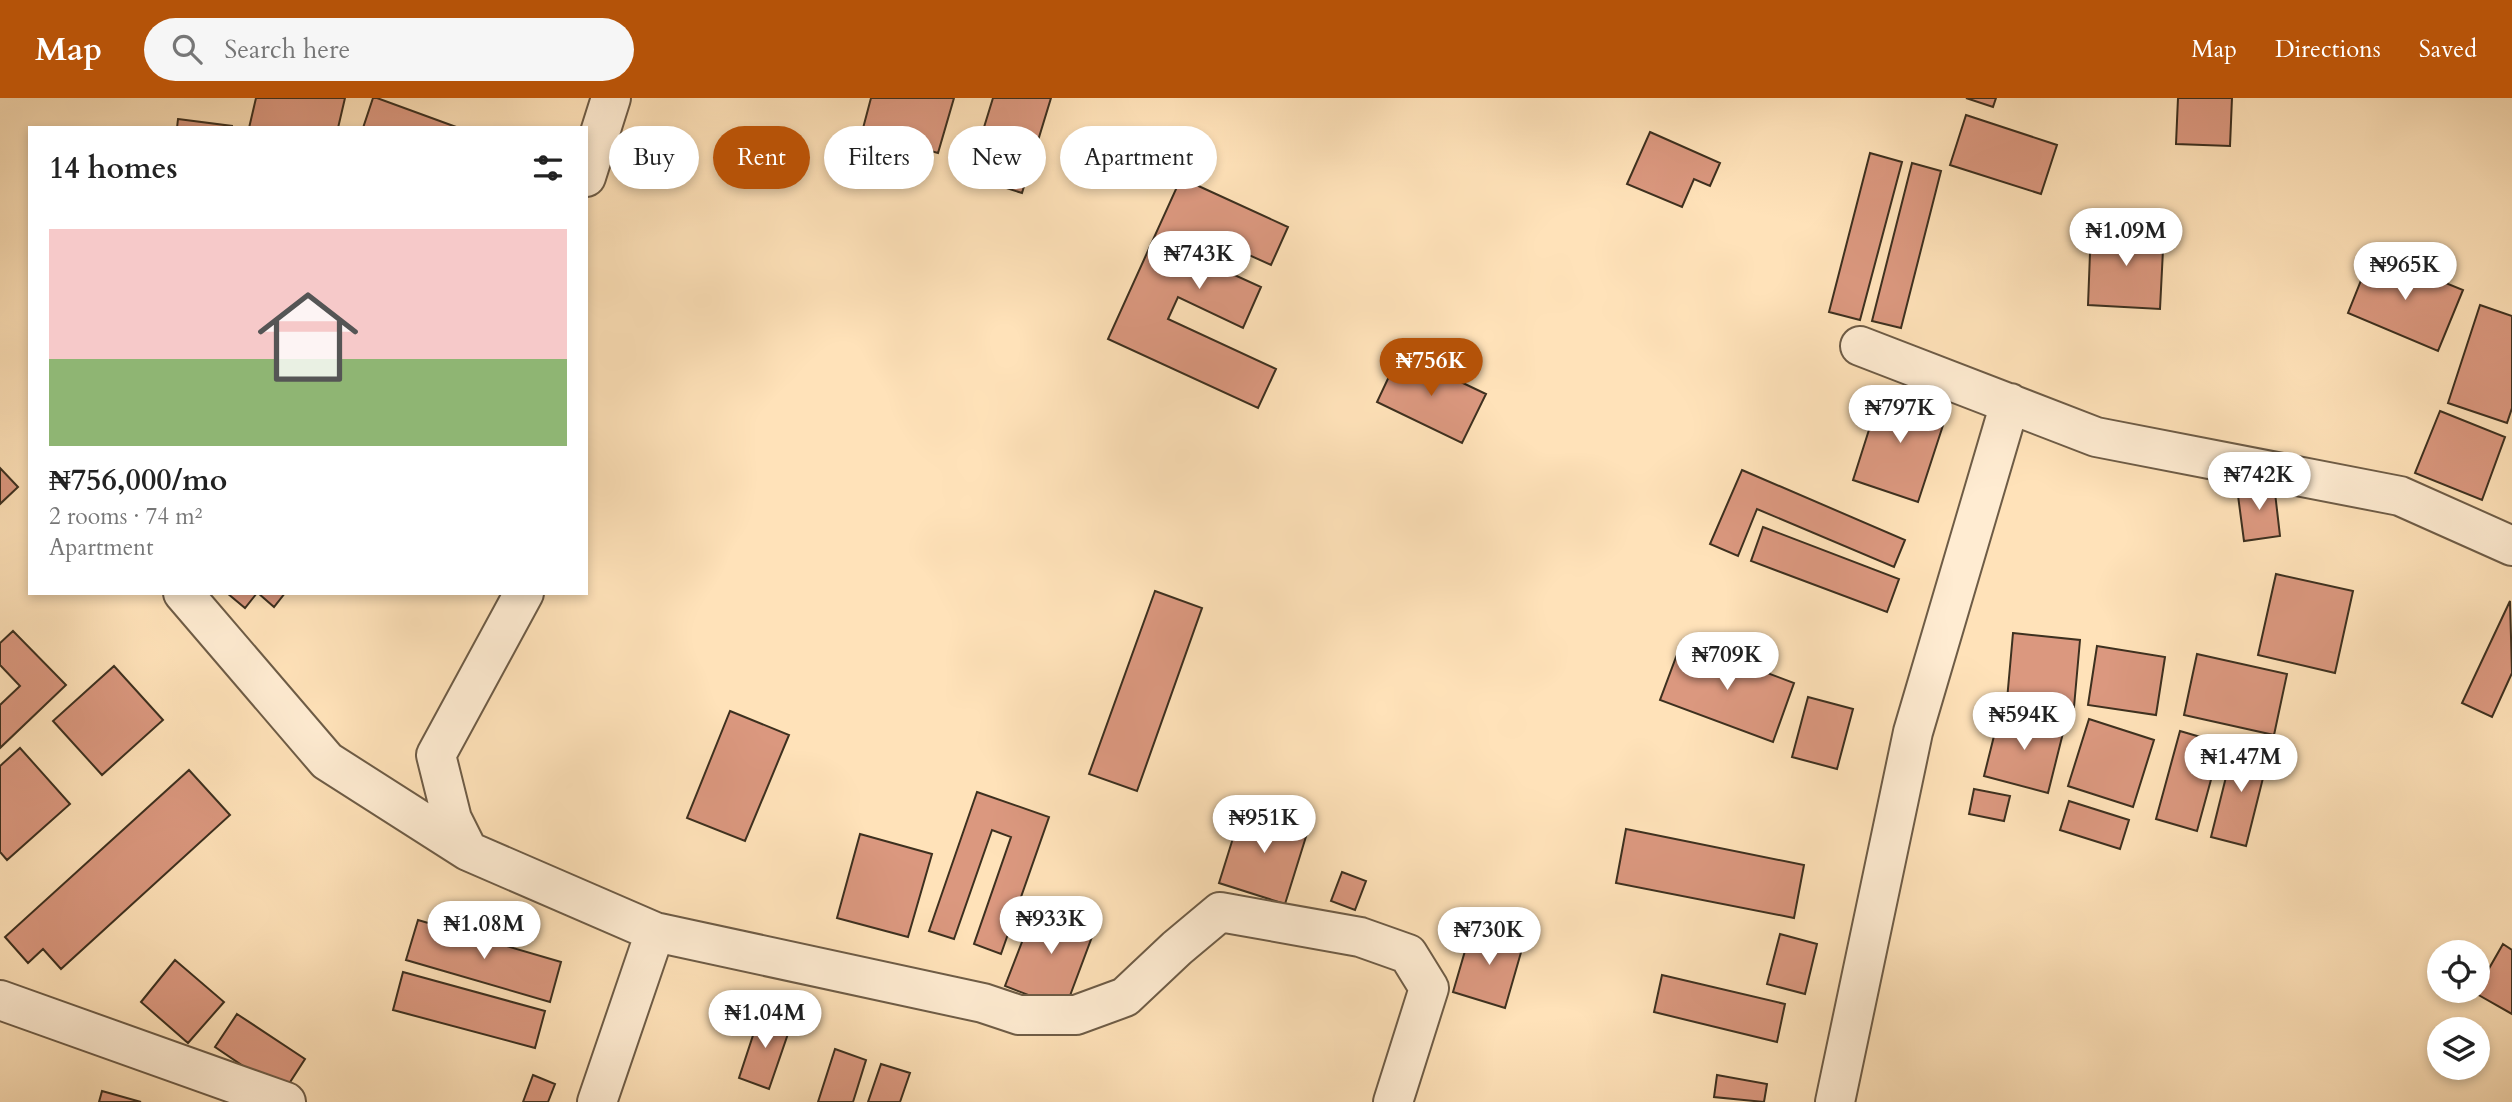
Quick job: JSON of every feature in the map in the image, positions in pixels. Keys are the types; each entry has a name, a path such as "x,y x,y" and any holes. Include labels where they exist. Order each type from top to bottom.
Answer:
{"street":[{"path":"588,171 611,98"},
{"path":"1860,346 2096,437 2400,496 2512,546"},
{"path":"1835,1102 1913,732 2010,403"},
{"path":"185,595 327,761 468,850 655,932 983,1003 1019,1015 1076,1015 1125,997 1220,912 1360,937 1408,954 1429,988 1393,1102"},
{"path":"468,850 452,819 436,754 523,595"},
{"path":"597,1102 655,932"},
{"path":"0,1000 286,1102"}],"building":[{"path":"256,98 345,98 338,126 249,126"},
{"path":"373,98 377,98 454,126 364,126"},
{"path":"871,98 954,98 938,153 934,152 934,126 864,126"},
{"path":"993,98 1051,98 1042,126 984,126"},
{"path":"1966,98 1996,98 1993,107"},
{"path":"2178,98 2232,98 2230,146 2176,144"},
{"path":"1966,115 2057,145 2041,194 1950,165"},
{"path":"178,119 232,126 177,126"},
{"path":"1650,132 1720,163 1710,186 1694,179 1682,207 1627,184"},
{"path":"1870,153 1902,162 1860,320 1829,312"},
{"path":"1912,163 1941,171 1901,328 1872,321"},
{"path":"1176,189 1205,189 1288,227 1271,265 1207,236 1197,258 1261,287 1243,328 1178,297 1168,319 1276,369 1258,408 1108,339"},
{"path":"2091,227 2164,230 2160,309 2088,305"},
{"path":"2372,253 2463,290 2438,351 2348,313"},
{"path":"2480,305 2512,316 2512,408 2507,423 2448,403"},
{"path":"1400,353 1486,394 1462,443 1377,402"},
{"path":"1882,389 1948,410 1918,502 1853,480"},
{"path":"2440,411 2505,437 2482,500 2415,473"},
{"path":"0,468 18,487 0,504"},
{"path":"1742,470 1905,540 1894,567 1757,509 1738,556 1710,544"},
{"path":"2274,484 2280,536 2244,541 2237,488"},
{"path":"1763,527 1899,579 1887,612 1751,561"},
{"path":"2276,574 2353,591 2335,673 2258,655"},
{"path":"1155,591 1202,608 1137,791 1089,774"},
{"path":"229,595 255,595 245,608"},
{"path":"260,595 283,595 274,607"},
{"path":"2510,601 2512,673 2492,717 2462,703"},
{"path":"13,631 66,685 0,748 0,705 20,686 0,665 0,643"},
{"path":"2013,633 2080,640 2074,707 2007,700"},
{"path":"1682,641 1794,683 1773,742 1660,700"},
{"path":"2097,646 2165,657 2156,715 2088,705"},
{"path":"2197,654 2287,674 2274,735 2184,715"},
{"path":"114,666 163,720 102,775 53,721"},
{"path":"1808,697 1853,709 1837,769 1792,757"},
{"path":"730,711 789,735 745,841 687,818"},
{"path":"2000,712 2064,729 2048,793 1984,776"},
{"path":"2089,719 2154,740 2133,807 2068,786"},
{"path":"2180,731 2221,743 2197,831 2156,819"},
{"path":"2235,741 2270,750 2246,846 2211,837"},
{"path":"20,748 70,804 7,860 0,852 0,766"},
{"path":"189,770 230,815 61,969 43,949 28,963 5,937"},
{"path":"1974,789 2010,796 2004,821 1969,814"},
{"path":"977,792 1049,817 1001,954 974,944 1011,837 992,830 954,939 929,931"},
{"path":"2069,801 2129,820 2120,849 2060,830"},
{"path":"1243,806 1309,827 1285,904 1219,883"},
{"path":"1626,829 1804,865 1794,918 1616,883"},
{"path":"860,834 932,854 908,937 837,918"},
{"path":"1342,872 1366,881 1355,910 1331,901"},
{"path":"1037,903 1096,926 1065,1009 1005,986"},
{"path":"418,920 561,962 550,1002 406,960"},
{"path":"1472,927 1524,942 1505,1008 1453,992"},
{"path":"1780,934 1817,944 1805,994 1767,984"},
{"path":"2503,944 2512,950 2512,1014 2490,1002 2490,967"},
{"path":"175,960 224,1002 188,1043 141,1002"},
{"path":"403,972 545,1011 535,1048 393,1010"},
{"path":"1662,975 1785,1004 1777,1042 1654,1012"},
{"path":"761,1011 792,1022 769,1089 739,1078"},
{"path":"237,1014 305,1059 283,1093 215,1047"},
{"path":"835,1049 866,1060 853,1102 818,1102"},
{"path":"881,1064 910,1073 900,1102 868,1102"},
{"path":"533,1075 555,1084 548,1102 523,1102"},
{"path":"1717,1075 1767,1084 1764,1102 1714,1097"},
{"path":"102,1091 141,1102 99,1102"}]}
